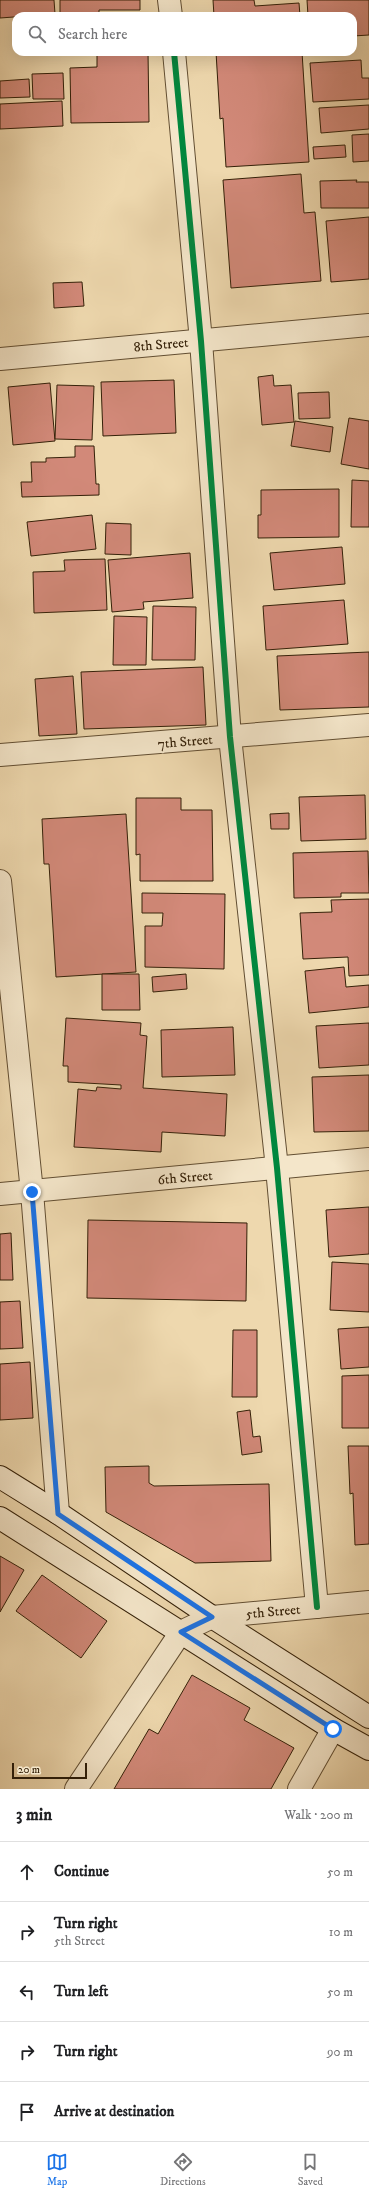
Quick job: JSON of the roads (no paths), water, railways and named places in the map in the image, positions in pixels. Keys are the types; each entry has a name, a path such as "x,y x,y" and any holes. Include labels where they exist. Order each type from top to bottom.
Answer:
{"street":[{"path":"169,0 170,12"},
{"path":"174,56 200,341 230,737 277,1168 316,1607"},
{"name":"8th Street","path":"0,359 369,325"},
{"name":"7th Street","path":"0,755 369,725"},
{"path":"0,881 32,1192 58,1514"},
{"name":"6th Street","path":"0,1194 369,1159"},
{"path":"0,1477 212,1617 369,1717"},
{"path":"1,1519 333,1729 369,1749"},
{"name":"5th Street","path":"181,1632 212,1617 369,1602"},
{"path":"76,1789 181,1632"},
{"path":"299,1789 333,1729"}]}
